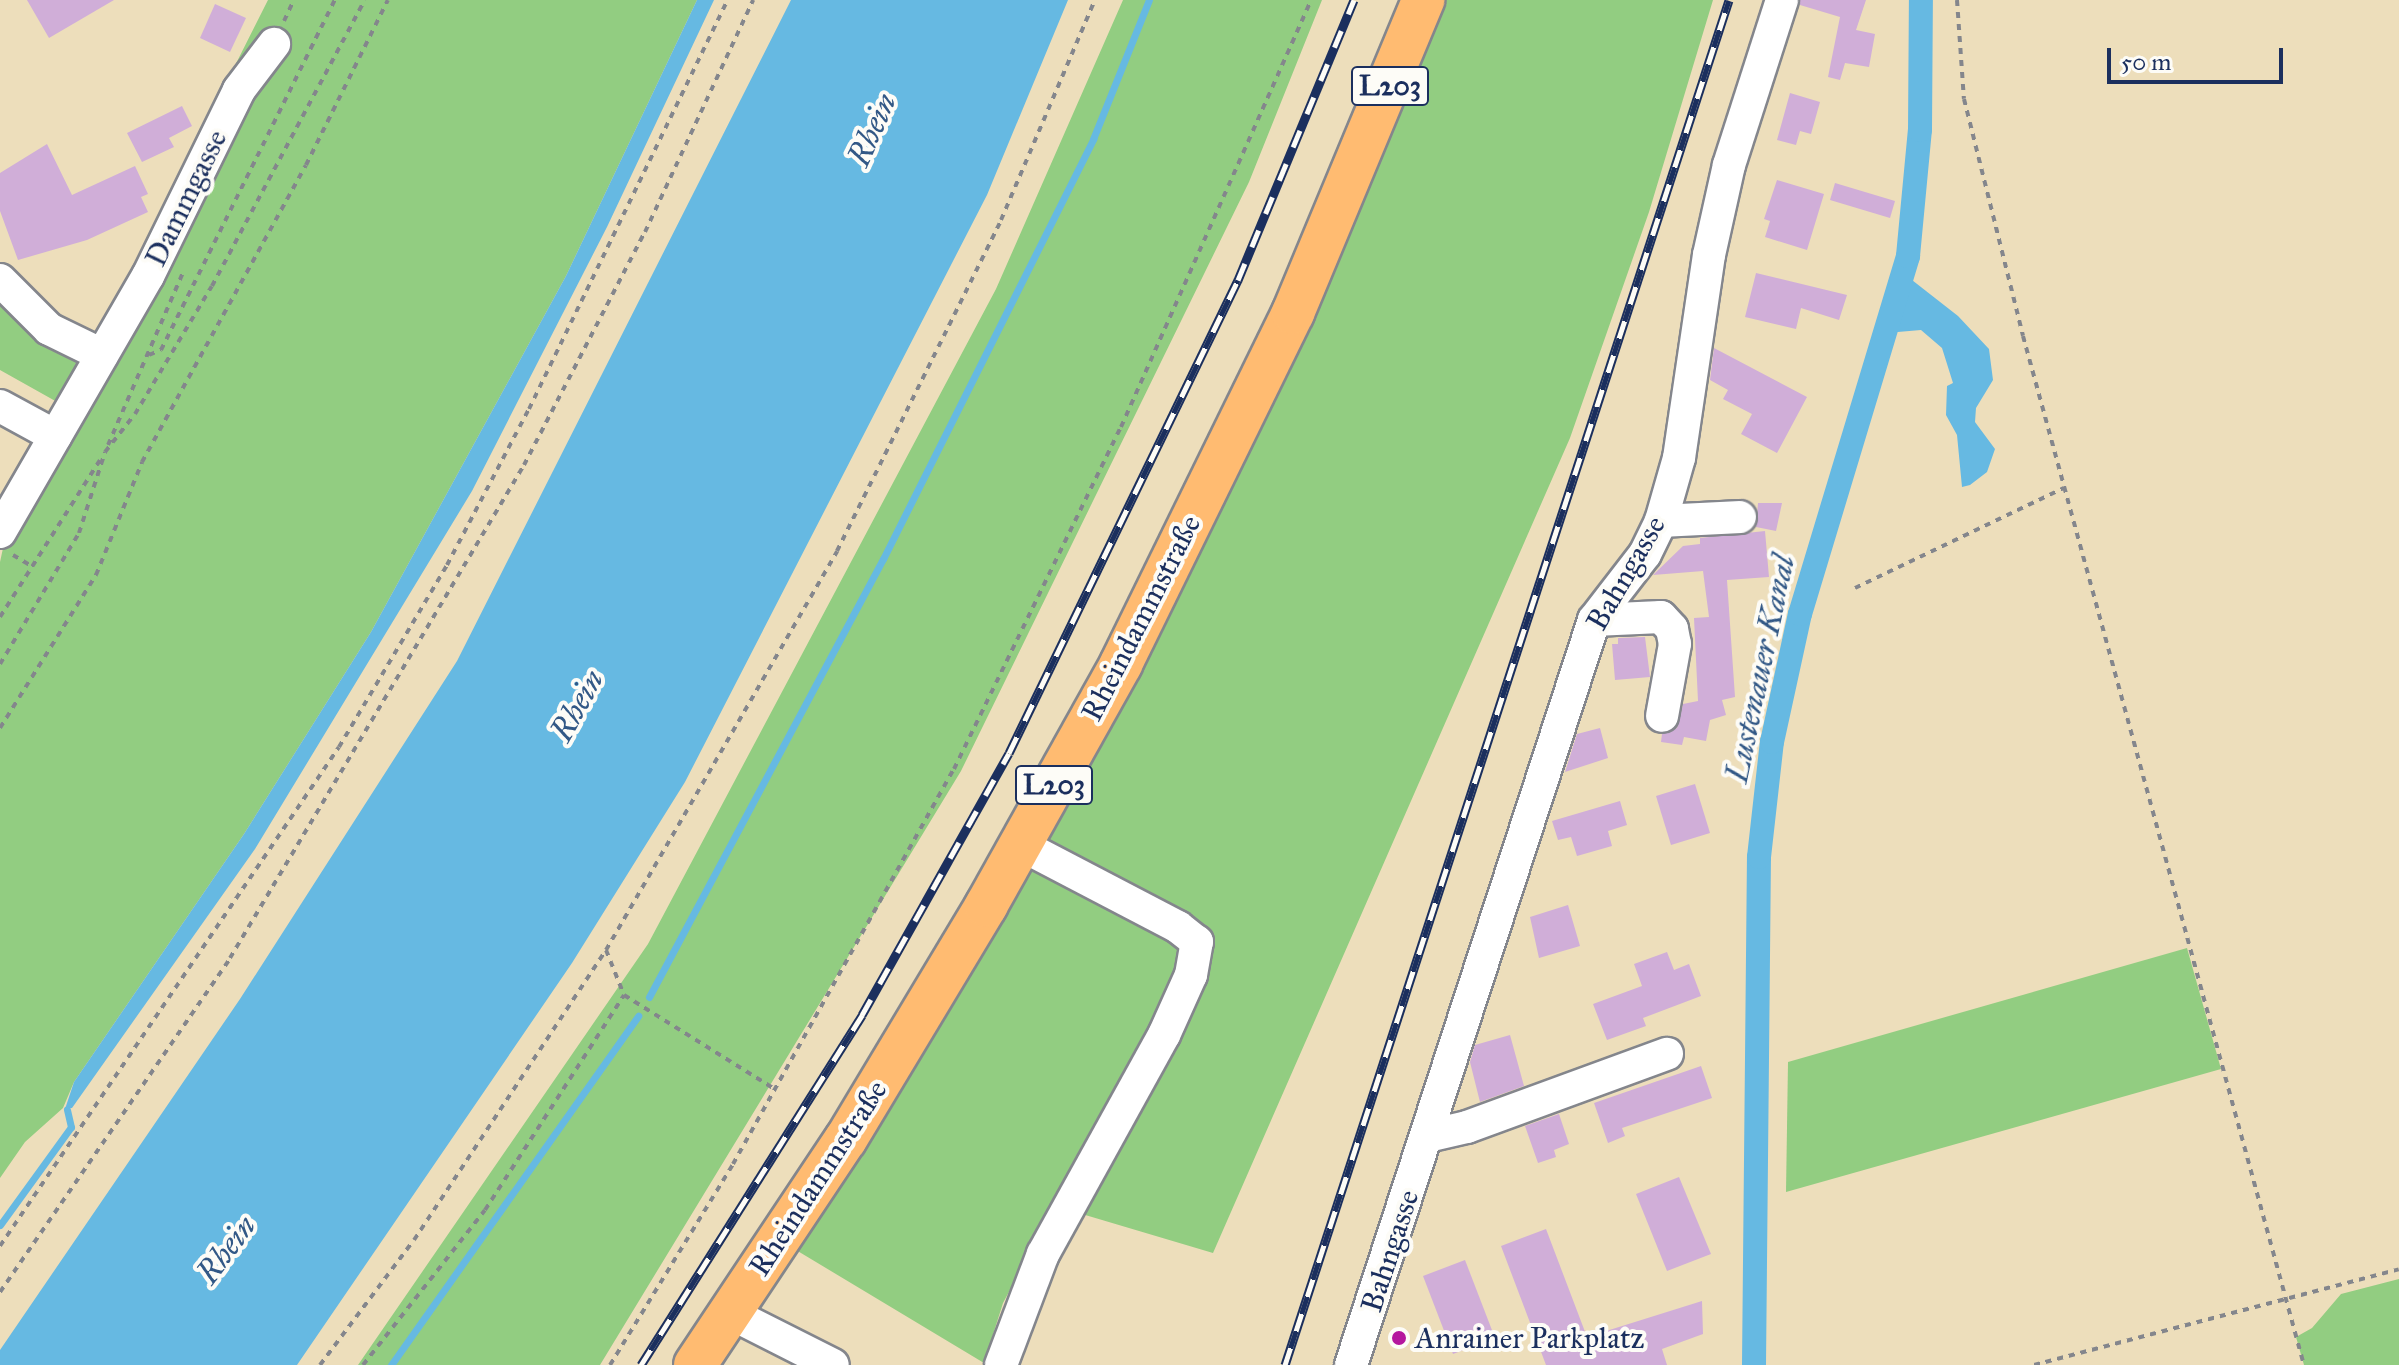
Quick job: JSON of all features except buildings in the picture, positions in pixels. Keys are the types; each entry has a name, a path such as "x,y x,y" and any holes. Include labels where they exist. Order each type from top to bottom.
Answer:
{"main road":[{"name":"Rheindammstraße","path":"695,1365 846,1139 1021,845 1121,664 1293,313 1423,0"}],"street":[{"name":"Bahngasse","path":"1351,1365 1594,620 1645,554 1661,521 1679,458 1709,255 1729,165 1782,0"},
{"name":"Dammgasse","path":"0,532 148,276 239,90 274,44"},
{"path":"0,280 49,329 102,355"},
{"path":"0,406 55,436"},
{"path":"1661,521 1740,517"},
{"path":"1594,620 1661,617 1672,629 1675,644 1662,716"},
{"path":"1001,1365 1043,1254 1164,1035 1191,975 1197,942 1153,913 1021,845"},
{"path":"1428,1136 1467,1127 1667,1054"},
{"path":"730,1313 833,1365"}],"path":[{"path":"147,356 161,350 335,0"},
{"path":"0,617 105,452 135,414 212,286 365,0"},
{"path":"0,728 96,575 142,462 284,206 388,0"},
{"path":"0,1246 339,747 447,565 529,409 728,0"},
{"path":"0,1292 230,958 524,465 645,232 753,0"},
{"path":"320,1365 414,1240 606,950 837,551 1001,220 1095,0"},
{"path":"610,1365 733,1164 954,769 1128,413 1311,0"},
{"path":"1957,0 1964,99 2064,488 2304,1365"},
{"path":"0,664 79,533 105,452"},
{"path":"1855,588 2064,488"},
{"path":"606,950 624,995 773,1088"},
{"path":"363,1365 485,1210 624,995"},
{"path":"2034,1365 2399,1269"}],"green space":[{"path":"268,0 697,0 566,276 371,632 244,834 74,1082 63,1108 25,1142 0,1178 0,562 5,539 66,407 0,370 0,286 88,358"},
{"path":"1123,0 1322,0 1249,182 961,771 600,1365 358,1365 648,944 996,289"},
{"path":"1439,0 1713,0 1649,212 1570,438 1213,1253 1055,1206 1003,1303 984,1363 786,1244 1029,855"},
{"path":"2187,948 2221,1069 1786,1192 1788,1062"},
{"path":"2399,1279 2399,1365 2304,1365 2296,1337 2312,1328 2341,1294"}],"water":[{"path":"697,0 714,0 607,227 472,491 255,849 72,1108 65,1109 74,1082 244,834 371,632 566,276"},
{"name":"Rhein","path":"791,0 1068,0 987,195 685,782 572,963 297,1365 0,1365 0,1350 240,999 457,661"},
{"path":"1903,273 1958,316 1989,349 1993,380 1976,408 1975,422 1995,449 1987,472 1970,485 1962,487 1957,435 1946,415 1947,386 1953,383 1942,348 1921,330 1886,333"}],"waterway":[{"path":"649,997 883,559 1093,139 1149,0"},
{"name":"Lustenauer Kanal","path":"1754,1365 1759,857 1772,742 1800,614 1908,256 1920,130 1921,0"},
{"path":"391,1365 638,1016"},
{"path":"0,1225 71,1127 67,1109"}],"railway":[{"path":"641,1365 862,1015 1009,753 1238,280 1354,0"},
{"path":"1285,1365 1729,0"}],"place":[{"name":"Anrainer Parkplatz","path":"1399,1338"}]}
